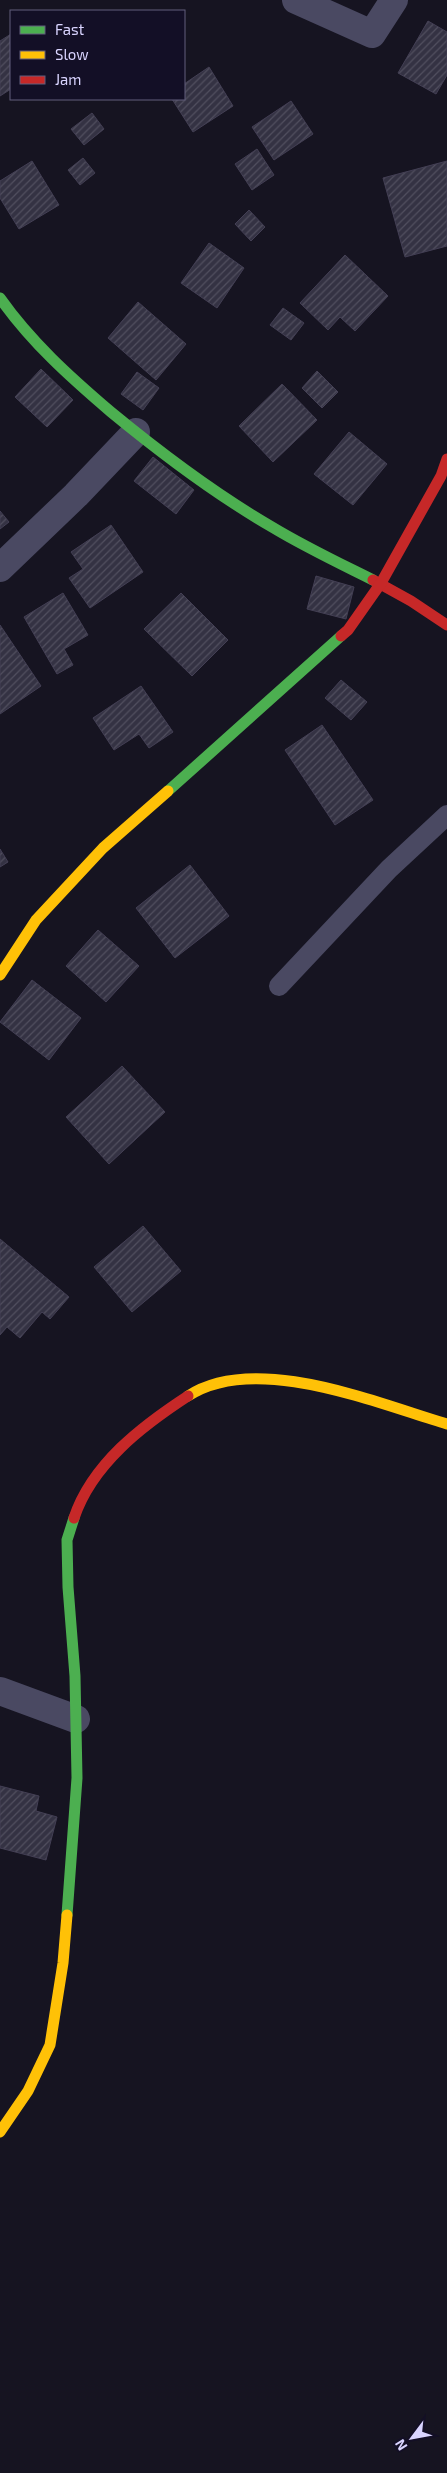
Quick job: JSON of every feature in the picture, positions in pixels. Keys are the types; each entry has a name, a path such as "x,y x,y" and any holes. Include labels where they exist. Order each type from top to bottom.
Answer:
{"street":[{"path":"296,0 372,34 394,0"},
{"path":"0,298 14,319 40,350 136,432 217,494 296,541 381,583 422,606 447,626"},
{"path":"0,568 76,495 136,432"},
{"path":"0,975 36,920 103,848 348,630 381,583 441,476 447,459"},
{"path":"0,2132 28,2091 50,2045 63,1963 77,1778 68,1540 78,1507 103,1467 147,1423 196,1391 244,1378 305,1382 447,1424"},
{"path":"0,1691 76,1719"}],"lane":[{"path":"279,986 389,869 447,815"}],"building":[{"path":"428,21 447,32 447,75 436,94 398,73"},
{"path":"10,35 10,90 0,96 0,41"},
{"path":"209,67 233,106 193,132 173,100 185,100 185,83"},
{"path":"291,101 313,134 274,160 252,127"},
{"path":"92,113 104,129 84,145 71,129"},
{"path":"257,149 274,175 252,190 235,164"},
{"path":"83,158 95,173 80,185 68,170"},
{"path":"32,161 59,205 19,229 0,198 0,181"},
{"path":"447,161 447,246 405,257 383,178"},
{"path":"249,210 265,227 251,241 235,224"},
{"path":"209,243 244,268 217,308 181,283"},
{"path":"345,255 388,296 355,331 340,317 328,330 300,303"},
{"path":"138,302 186,344 156,380 108,338"},
{"path":"283,308 304,323 291,340 270,325"},
{"path":"41,369 73,400 47,427 15,397"},
{"path":"317,371 338,392 322,408 302,388"},
{"path":"137,372 159,388 143,410 121,394"},
{"path":"282,384 317,420 273,462 239,426"},
{"path":"349,432 387,464 353,505 314,474"},
{"path":"153,457 194,490 176,514 134,481"},
{"path":"0,511 9,522 0,529"},
{"path":"111,525 143,572 90,608 69,578 83,569 71,552"},
{"path":"316,576 354,587 346,619 307,609"},
{"path":"63,593 88,635 64,649 73,665 57,674 24,617"},
{"path":"181,593 228,640 192,676 144,629"},
{"path":"0,625 41,686 0,714"},
{"path":"341,680 367,702 351,720 325,698"},
{"path":"141,686 173,732 149,748 139,734 114,750 93,718"},
{"path":"322,725 373,800 335,825 285,750"},
{"path":"0,849 8,862 0,867"},
{"path":"190,865 229,916 175,958 136,908"},
{"path":"98,930 139,966 106,1002 66,966"},
{"path":"32,980 81,1018 49,1060 0,1022"},
{"path":"122,1066 165,1112 109,1164 66,1117"},
{"path":"143,1226 181,1271 132,1312 94,1267"},
{"path":"0,1239 69,1297 50,1319 42,1312 20,1338 7,1327 0,1335"},
{"path":"0,1786 39,1796 36,1811 57,1817 46,1860 0,1848"}],"traffic: fast":[{"path":"0,298 38,344 66,372 111,412 169,458 209,487 272,527 373,580"},
{"path":"168,791 341,636"},
{"path":"67,1915 77,1778 75,1676 68,1587 67,1540 74,1518"}],"traffic: slow":[{"path":"0,975 36,920 103,848 168,791"},
{"path":"188,1396 215,1384 247,1379 281,1380 352,1394 447,1424"},
{"path":"0,2132 28,2091 50,2045 63,1963 67,1915"}],"traffic: jam":[{"path":"341,636 348,630 381,583 441,476 447,459"},
{"path":"373,580 411,601 447,625"},
{"path":"74,1518 82,1498 93,1480 120,1448 153,1420 188,1396"}]}
